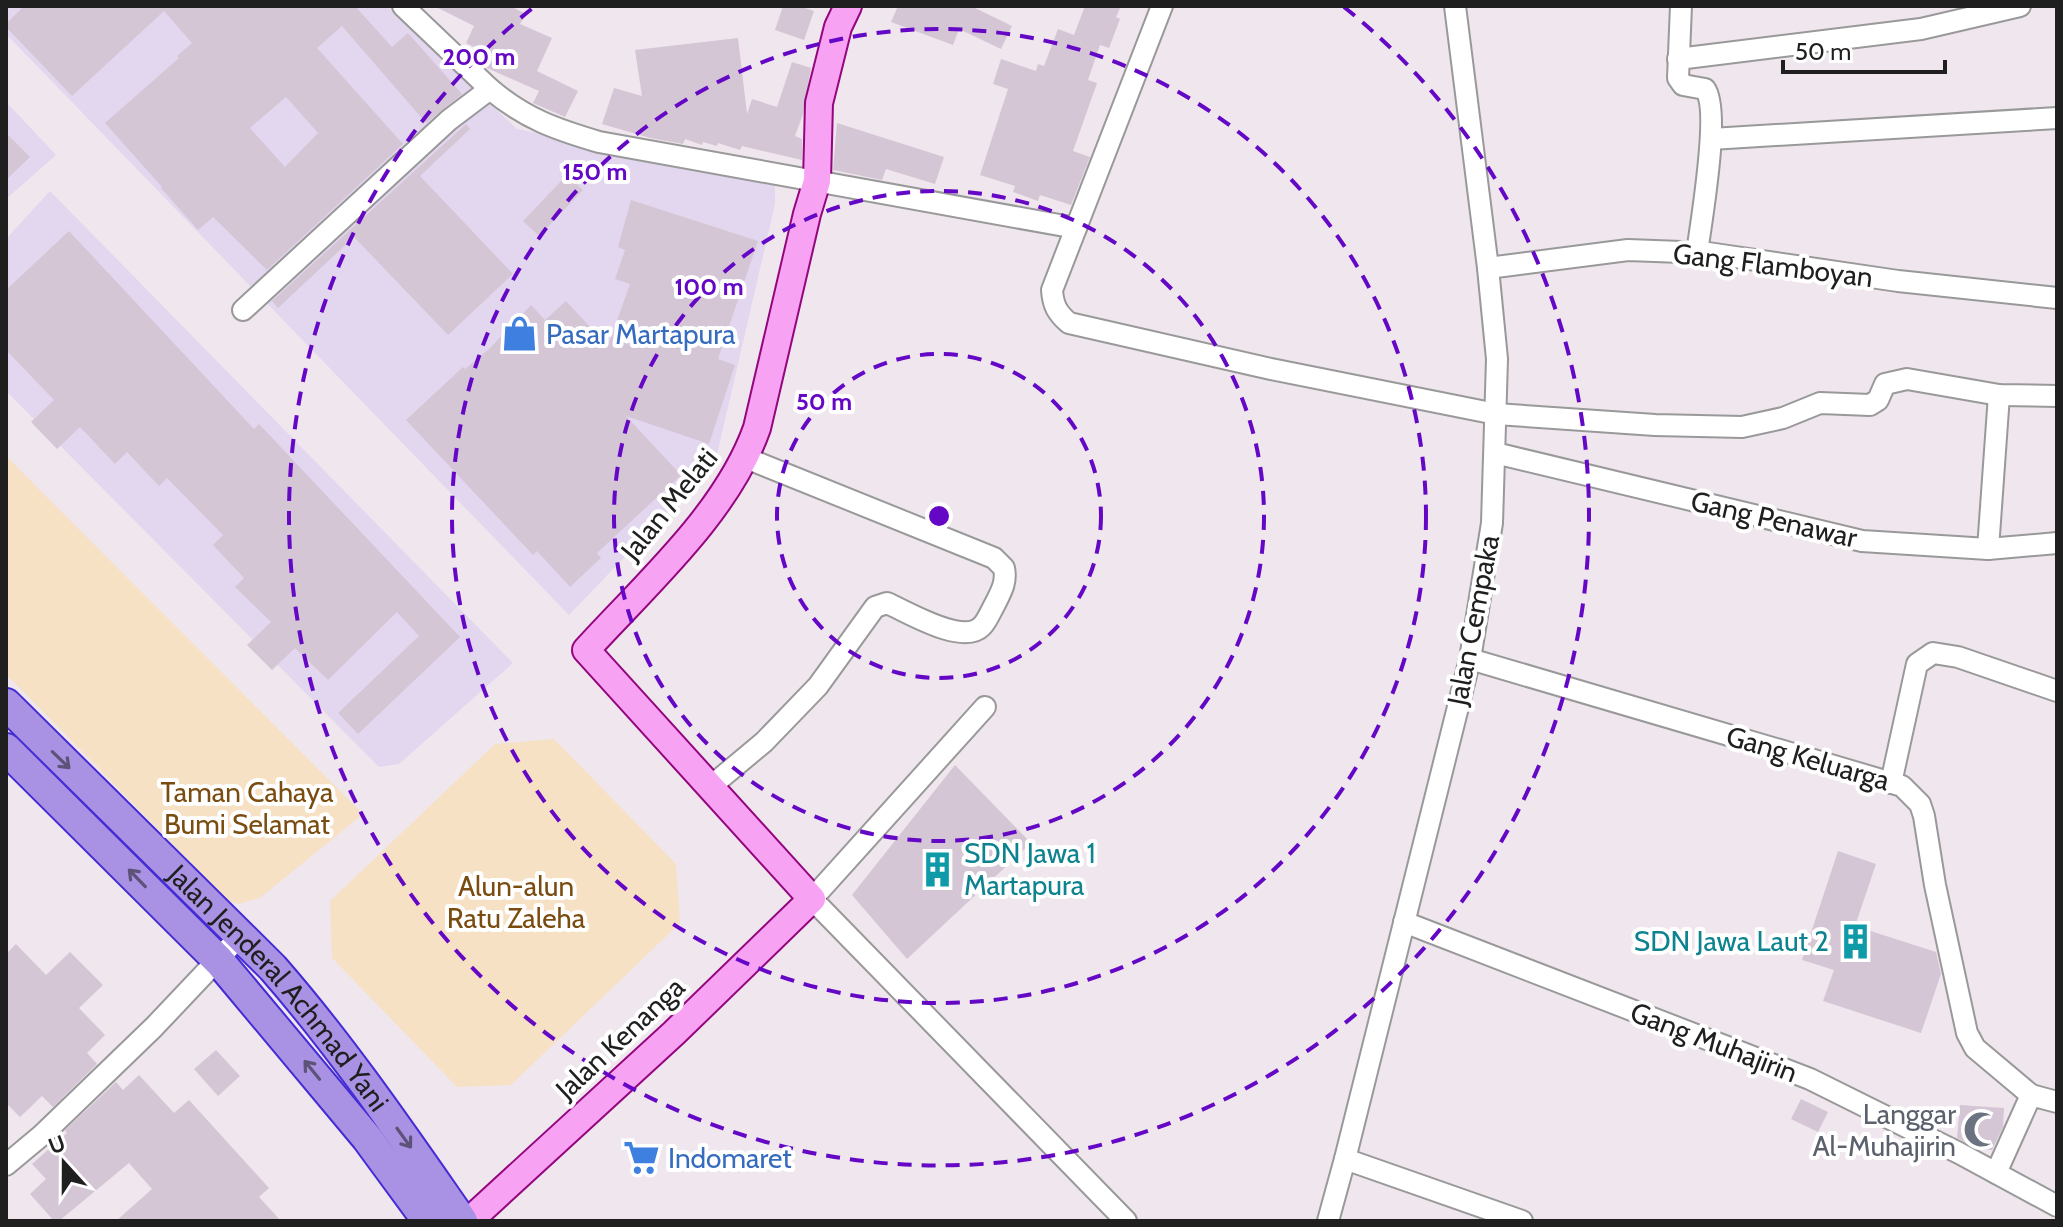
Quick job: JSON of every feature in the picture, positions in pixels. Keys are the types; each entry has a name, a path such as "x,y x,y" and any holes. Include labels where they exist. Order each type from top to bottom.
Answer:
{"highway":[{"name":"Jalan Jenderal Achmad Yani","path":"6,704 241,935 297,995 402,1134 462,1221"},
{"name":"Jalan Jenderal Achmad Yani","path":"6,749 219,961 367,1138 428,1221"}],"main road":[{"name":"Jalan Melati","path":"710,787 586,650 717,504 746,458 757,428 817,181 819,103 838,27 848,6"},
{"path":"710,787 812,899"},
{"name":"Jalan Kenanga","path":"469,1221 674,1033 812,899"}],"street":[{"path":"403,6 490,89 516,110 554,128 599,142 1076,228"},
{"path":"1162,6 1052,290 1059,314 1069,323 1271,369 1496,414 1655,425 1742,427 1766,423 1820,403 1870,405 1878,400 1885,384 1897,380 1999,395 2057,396"},
{"name":"Jalan Cempaka","path":"1328,1221 1470,659 1492,523 1497,359 1455,6"},
{"path":"1681,6 1680,83 1705,89 1709,93 1711,139 1697,253"},
{"path":"1678,59 1908,31 2020,6"},
{"path":"243,310 449,120 490,89"},
{"path":"1711,139 2057,118"},
{"name":"Gang Flamboyan","path":"1488,268 1628,250 1697,253 1898,281 2057,298"},
{"path":"1988,549 1999,395"},
{"name":"Gang Penawar","path":"1495,453 1862,541 1988,549 2057,543"},
{"path":"710,787 764,742 818,686 875,607 887,603 949,631 962,634 973,632 982,626 1005,582 1004,568 994,558 746,458"},
{"path":"1891,783 1917,664 1933,653 1958,657 2057,691"},
{"name":"Gang Keluarga","path":"1470,659 1891,783 1911,793 1920,804 1924,816 1967,1033 1975,1048 2031,1095"},
{"path":"985,707 812,899 1126,1221"},
{"name":"Gang Muhajirin","path":"1404,922 1810,1079 2057,1206"},
{"path":"6,1165 42,1135 219,961 241,935"},
{"path":"1996,1173 2031,1095 2057,1102"},
{"path":"1345,1159 1522,1221"}],"shaded area":[{"name":"Pasar Martapura","path":"6,6 387,6 517,129 775,182 775,204 715,463 569,615 6,34"},
{"path":"6,102 56,155 6,199"},
{"path":"50,191 513,663 399,764 379,767 6,391 6,239"}],"green space":[{"name":"Taman Cahaya Bumi Selamat","path":"6,456 363,814 260,898 238,904 228,900 6,674"},
{"name":"Alun-alun Ratu Zaleha","path":"554,739 676,864 680,923 511,1085 457,1087 332,958 330,901 495,744"}],"building":[{"path":"24,6 355,6 392,47 408,33 462,94 426,123 342,26 317,48 403,144 267,270 213,217 198,230 105,123 192,43 164,11 72,96 6,24","holes":["286,97 318,133 285,167 250,128"]},
{"path":"434,6 510,6 526,14 520,24 552,38 537,71 578,91 565,117 533,103 539,91 484,66 490,55 466,43 474,26"},
{"path":"783,6 799,6 814,11 804,40 775,30"},
{"path":"898,6 971,6 1012,26 1001,49 959,29 953,45 891,22"},
{"path":"1085,6 1121,6 1116,17 1120,19 1109,48 1100,45 1088,80 1097,83 1073,151 1090,157 1071,205 1040,195 1038,201 1013,192 1015,186 980,175 1008,89 993,84 1001,59 1036,71 1038,64 1044,66 1058,29 1074,35"},
{"path":"738,38 747,114 752,99 777,107 792,62 811,68 803,114 795,136 802,139 802,160 742,146 740,150 718,143 717,146 703,142 702,145 685,139 683,144 602,124 614,88 642,96 635,50"},
{"path":"837,123 944,157 935,184 886,169 882,180 833,170"},
{"path":"466,124 470,129 420,176 513,274 448,335 354,237 278,308 272,301"},
{"path":"6,133 30,157 6,180"},
{"path":"567,175 583,190 539,236 523,221"},
{"path":"631,200 758,241 718,359 735,365 709,444 626,416 681,475 597,553 601,558 570,587 537,551 533,555 406,420 463,367 465,369 489,349 531,305 545,320 566,301 608,346 630,284 615,279 625,250 618,247"},
{"path":"69,231 254,429 259,424 460,637 358,734 338,713 419,636 397,612 328,680 295,648 272,670 247,645 271,622 235,587 244,578 213,545 223,535 167,478 159,486 127,452 115,464 80,427 57,449 31,422 54,400 6,350 6,290"},
{"name":"SDN Jawa 1 Martapura","path":"955,765 1031,843 907,959 852,895"},
{"name":"SDN Jawa Laut 2","path":"1838,851 1876,864 1855,926 1936,952 1941,974 1921,1033 1823,1001 1834,970 1802,960"},
{"path":"16,944 46,975 70,952 103,985 79,1008 105,1035 87,1053 97,1064 53,1107 42,1096 20,1117 6,1103 6,954"},
{"path":"216,1050 240,1076 218,1096 194,1069"},
{"path":"139,1075 174,1113 189,1100 269,1188 259,1197 281,1221 116,1221 152,1189 129,1163 59,1221 54,1221 30,1194 46,1179 32,1164 116,1082 123,1090"},
{"path":"1801,1099 1828,1112 1818,1132 1791,1119"},
{"name":"Langgar Al-Muhajirin","path":"1960,1105 2004,1108 2003,1127 1992,1150 1979,1149 1957,1138"}],"place":[{"name":"Pasar Martapura","path":"520,334"},
{"name":"SDN Jawa 1 Martapura","path":"938,869"},
{"name":"SDN Jawa Laut 2","path":"1855,941"},
{"name":"Langgar Al-Muhajirin","path":"1982,1130"},
{"name":"Indomaret","path":"642,1158"}]}
